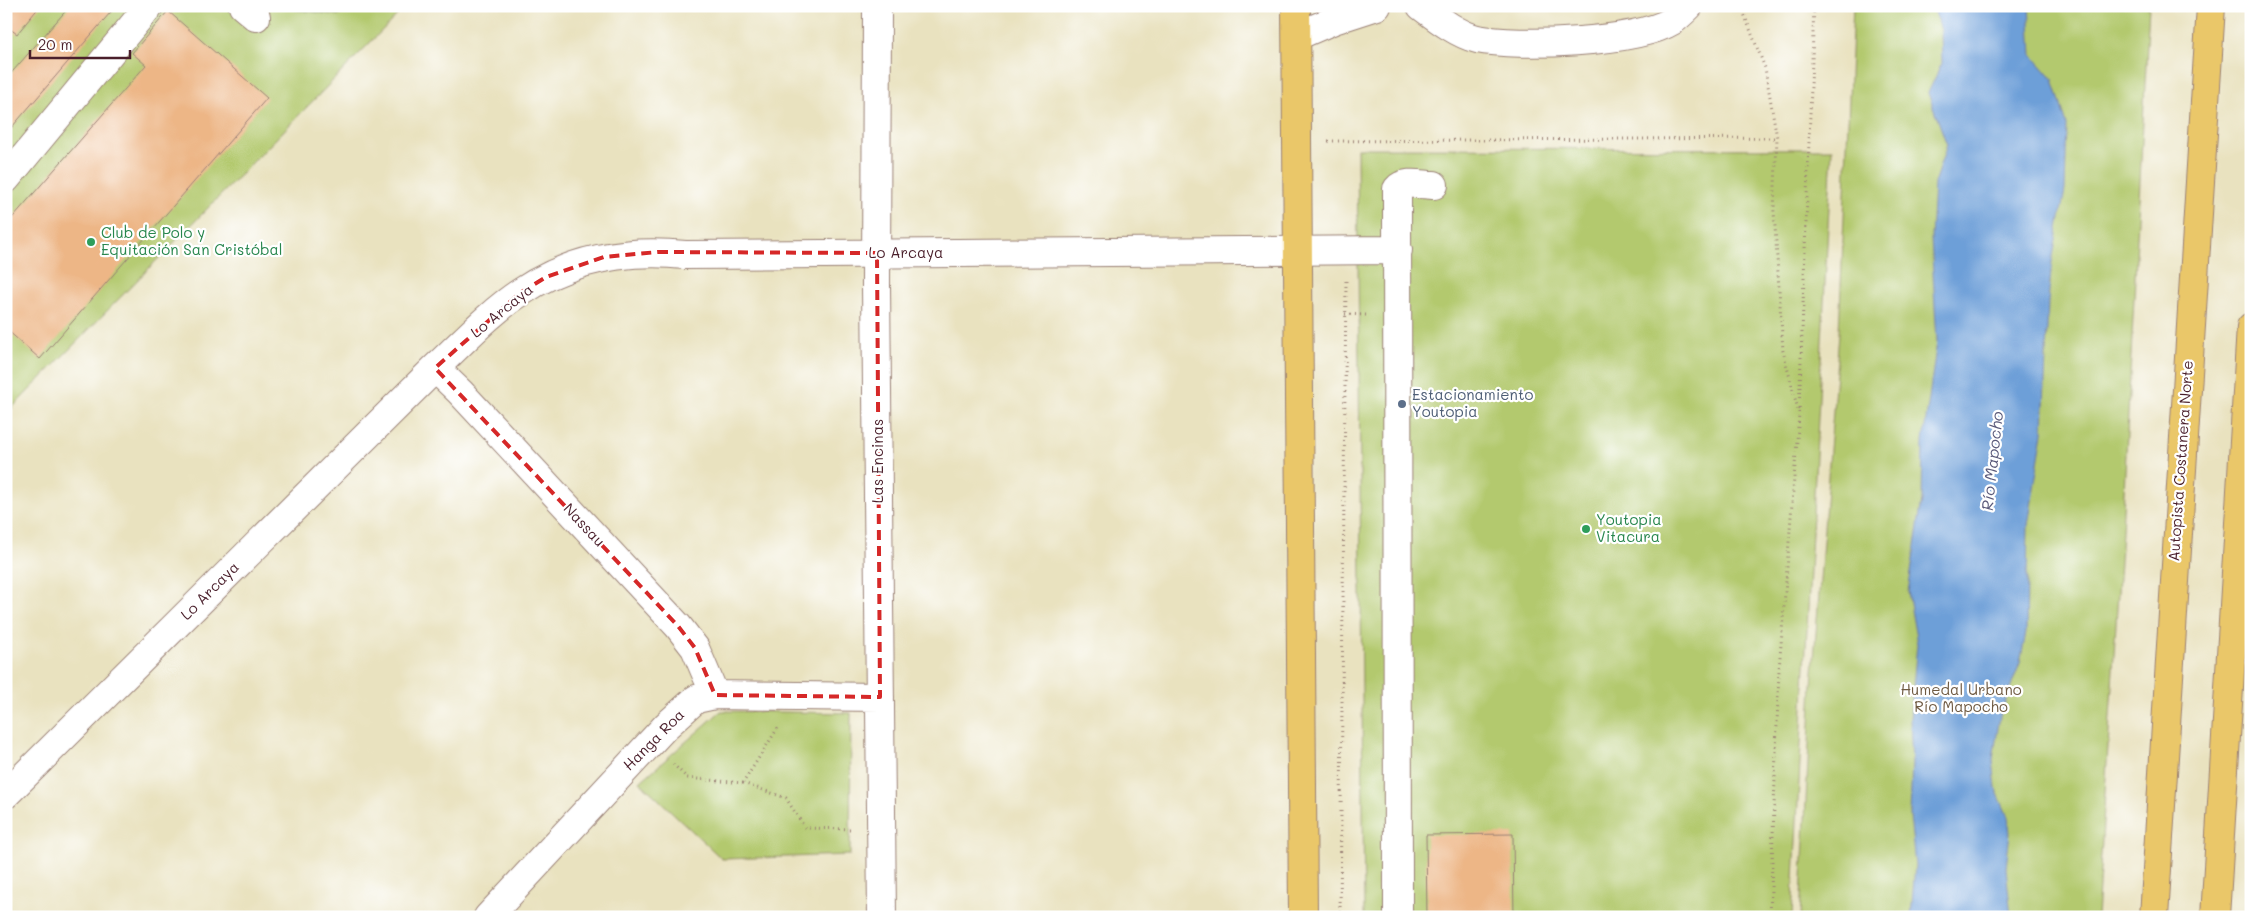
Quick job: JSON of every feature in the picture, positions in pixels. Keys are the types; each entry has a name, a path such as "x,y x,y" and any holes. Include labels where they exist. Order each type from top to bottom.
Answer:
{"main road":[{"path":"1296,6 1303,917"},
{"name":"Autopista Costanera Norte","path":"2154,917 2210,6"},
{"path":"2215,917 2251,327"}],"street":[{"path":"6,179 149,6"},
{"name":"Las Encinas","path":"877,6 882,917"},
{"path":"1297,36 1334,20 1377,6"},
{"path":"1421,6 1442,22 1475,38 1515,43 1628,36 1671,21 1689,6"},
{"path":"1398,917 1397,189 1400,185 1406,184 1434,185"},
{"name":"Lo Arcaya","path":"6,794 434,368 520,293 546,277 574,265 604,257 658,252 685,255 1398,250"},
{"name":"Nassau","path":"434,368 467,400 678,626 695,648 715,695"},
{"name":"Hanga Roa","path":"488,917 651,742 696,699 715,695 880,697"}],"path":[{"path":"1741,6 1766,68 1777,138 1774,211 1783,351 1799,414"},
{"path":"1770,917 1779,670 1799,414 1814,6"},
{"path":"1298,140 1354,142 1777,138"},
{"path":"1340,917 1347,251"},
{"path":"743,783 797,696"},
{"path":"651,742 687,778 743,783 786,798 805,828 882,830"}],"highlighted area":[{"path":"658,252 877,253 880,697 715,695 695,648 678,626 435,368 520,293 546,277 604,257"}],"green space":[{"name":"Club de Polo y Equitación San Cristóbal","path":"6,6 406,6 6,414"},
{"path":"268,6 356,6 338,15"},
{"name":"Humedal Urbano Río Mapocho","path":"1853,6 2149,6 2122,531 2097,917 1800,917 1812,685 1839,333"},
{"name":"Youtopia Vitacura","path":"1357,148 1832,149 1792,917 1364,917"},
{"path":"721,711 851,713 850,855 722,859 640,782"}],"water":[{"name":"Río Mapocho","path":"1933,6 2029,6 2032,55 2053,79 2067,125 2065,190 2052,262 2048,302 2043,433 2028,525 2026,633 2020,663 2000,716 1993,759 1996,789 2008,817 2010,832 2006,868 2011,917 1911,917 1915,865 1910,816 1912,761 1910,719 1917,644 1908,592 1922,500 1923,441 1937,341 1931,238 1934,183 1947,145 1928,93 1942,63 1941,30"}],"building":[{"path":"6,6 40,6 17,34 6,26"},
{"path":"70,6 116,6 6,134 6,79"},
{"path":"168,11 267,98 40,359 6,329 6,225 146,65 132,53"},
{"path":"1513,834 1514,917 1427,917 1426,835"}],"place":[{"name":"Club de Polo y Equitación San Cristóbal","path":"91,242"},
{"name":"Estacionamiento Youtopia","path":"1402,404"},
{"name":"Youtopia Vitacura","path":"1586,529"}]}
